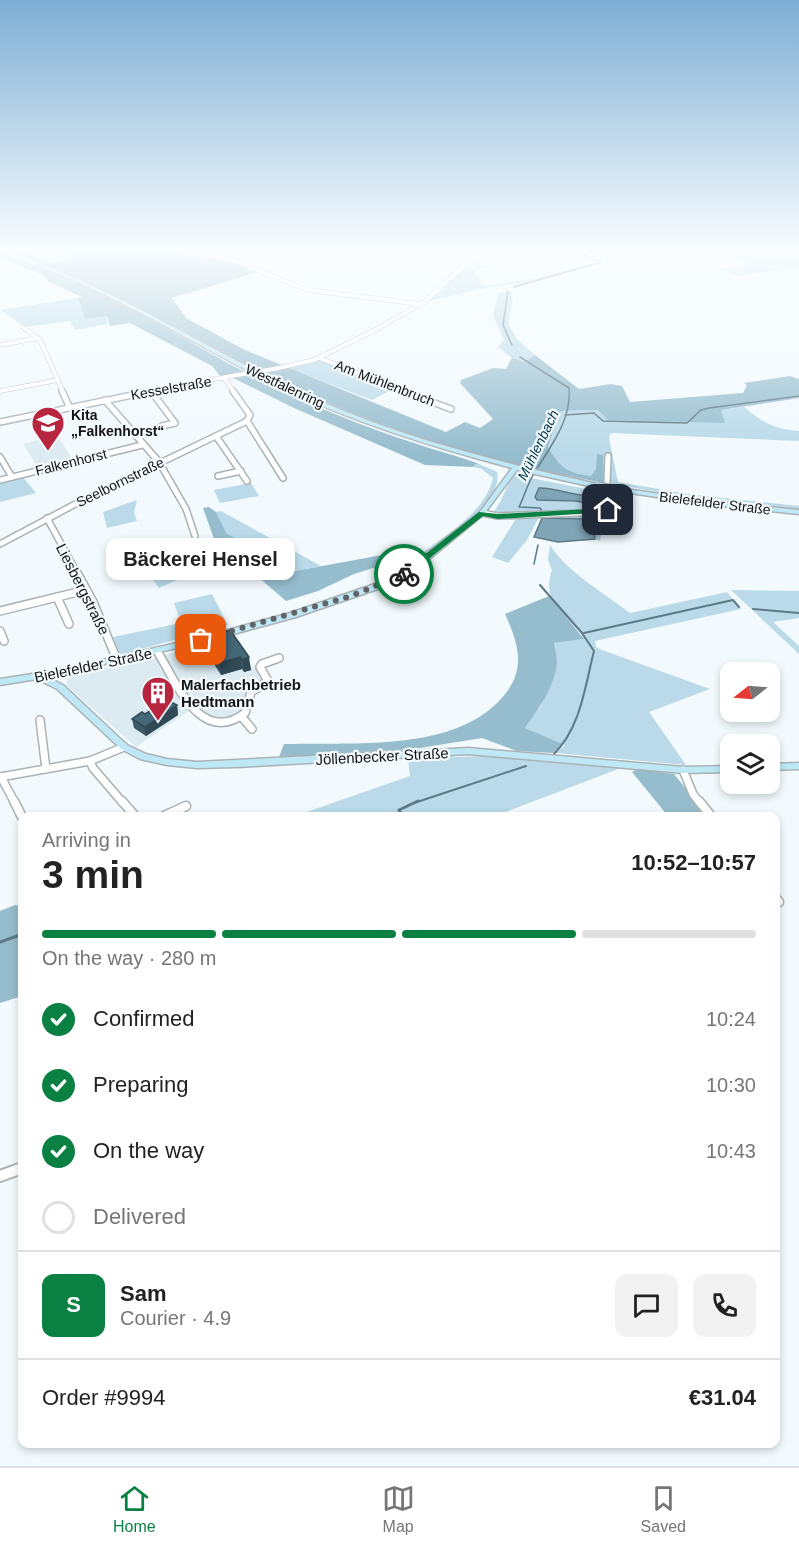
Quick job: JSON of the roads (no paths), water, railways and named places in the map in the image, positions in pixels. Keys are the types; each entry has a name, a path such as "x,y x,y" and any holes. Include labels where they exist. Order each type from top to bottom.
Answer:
{"main road":[{"name":"Westfalenring","path":"150,317 227,358 329,406 396,433 511,467"},
{"path":"478,459 502,473"},
{"name":"Bielefelder Straße","path":"500,488 502,473 511,467 613,489 708,503 799,512"},
{"name":"Bielefelder Straße","path":"0,682 58,673 157,651 282,618 393,580 420,564 482,513 493,500 511,467"},
{"path":"58,673 60,687"},
{"name":"Jöllenbecker Straße","path":"38,676 60,687 121,748 144,757 167,762 196,765 469,751 683,770 720,769"},
{"path":"780,767 799,766"}],"street":[{"path":"319,358 395,317"},
{"path":"23,327 38,338 69,406"},
{"path":"0,345 38,338"},
{"name":"Kesselstraße","path":"0,422 69,406 300,364 319,358"},
{"name":"Am Mühlenbruch","path":"319,358 451,409"},
{"path":"224,378 250,415 244,422 283,478"},
{"path":"0,391 58,380"},
{"path":"151,391 175,423 162,426"},
{"path":"105,400 159,462 186,509 195,536"},
{"name":"Seelbornstraße","path":"0,544 159,462 244,422"},
{"path":"216,436 247,481"},
{"name":"Falkenhorst","path":"0,480 142,445"},
{"path":"482,513 498,516 605,512 608,510 608,456"},
{"path":"0,457 12,477"},
{"path":"218,476 241,471"},
{"name":"Liesbergstraße","path":"47,518 103,624 117,660"},
{"path":"0,611 86,590"},
{"path":"57,597 69,624"},
{"path":"0,631 4,641"},
{"path":"157,651 198,714 217,723 241,716 248,708 251,692 268,681 260,667 262,664 279,658"},
{"path":"241,716 245,717 252,729"},
{"path":"40,720 46,769"},
{"path":"19,812 1,777 90,761 121,748"},
{"path":"90,761 93,768 132,812"},
{"path":"683,770 693,794 708,812"},
{"path":"173,812 186,806"},
{"path":"0,1176 18,1169"}],"waterway":[{"name":"Mühlenbach","path":"504,317 503,325 512,345"},
{"name":"Mühlenbach","path":"520,357 569,388 566,415"},
{"path":"566,415 594,413 603,421 687,423 701,410 709,408 799,396"},
{"name":"Mühlenbach","path":"542,511 540,508 519,507 532,477 552,446 566,415"},
{"name":"Mühlenbach","path":"534,564 538,545"},
{"name":"Mühlenbach","path":"540,585 582,633 594,651 576,719 554,754"},
{"path":"584,633 733,600 739,607"},
{"path":"753,609 799,613"},
{"name":"Mühlenbach","path":"414,803 526,766"},
{"name":"Mühlenbach","path":"400,812 399,810 418,801"},
{"name":"Mühlenbach","path":"0,942 18,936"}],"place":[{"name":"Kita „Falkenhorst“","path":"48,452"},
{"name":"Bäckerei Hensel","path":"201,640"},
{"name":"Malerfachbetrieb Hedtmann","path":"158,722"}]}
